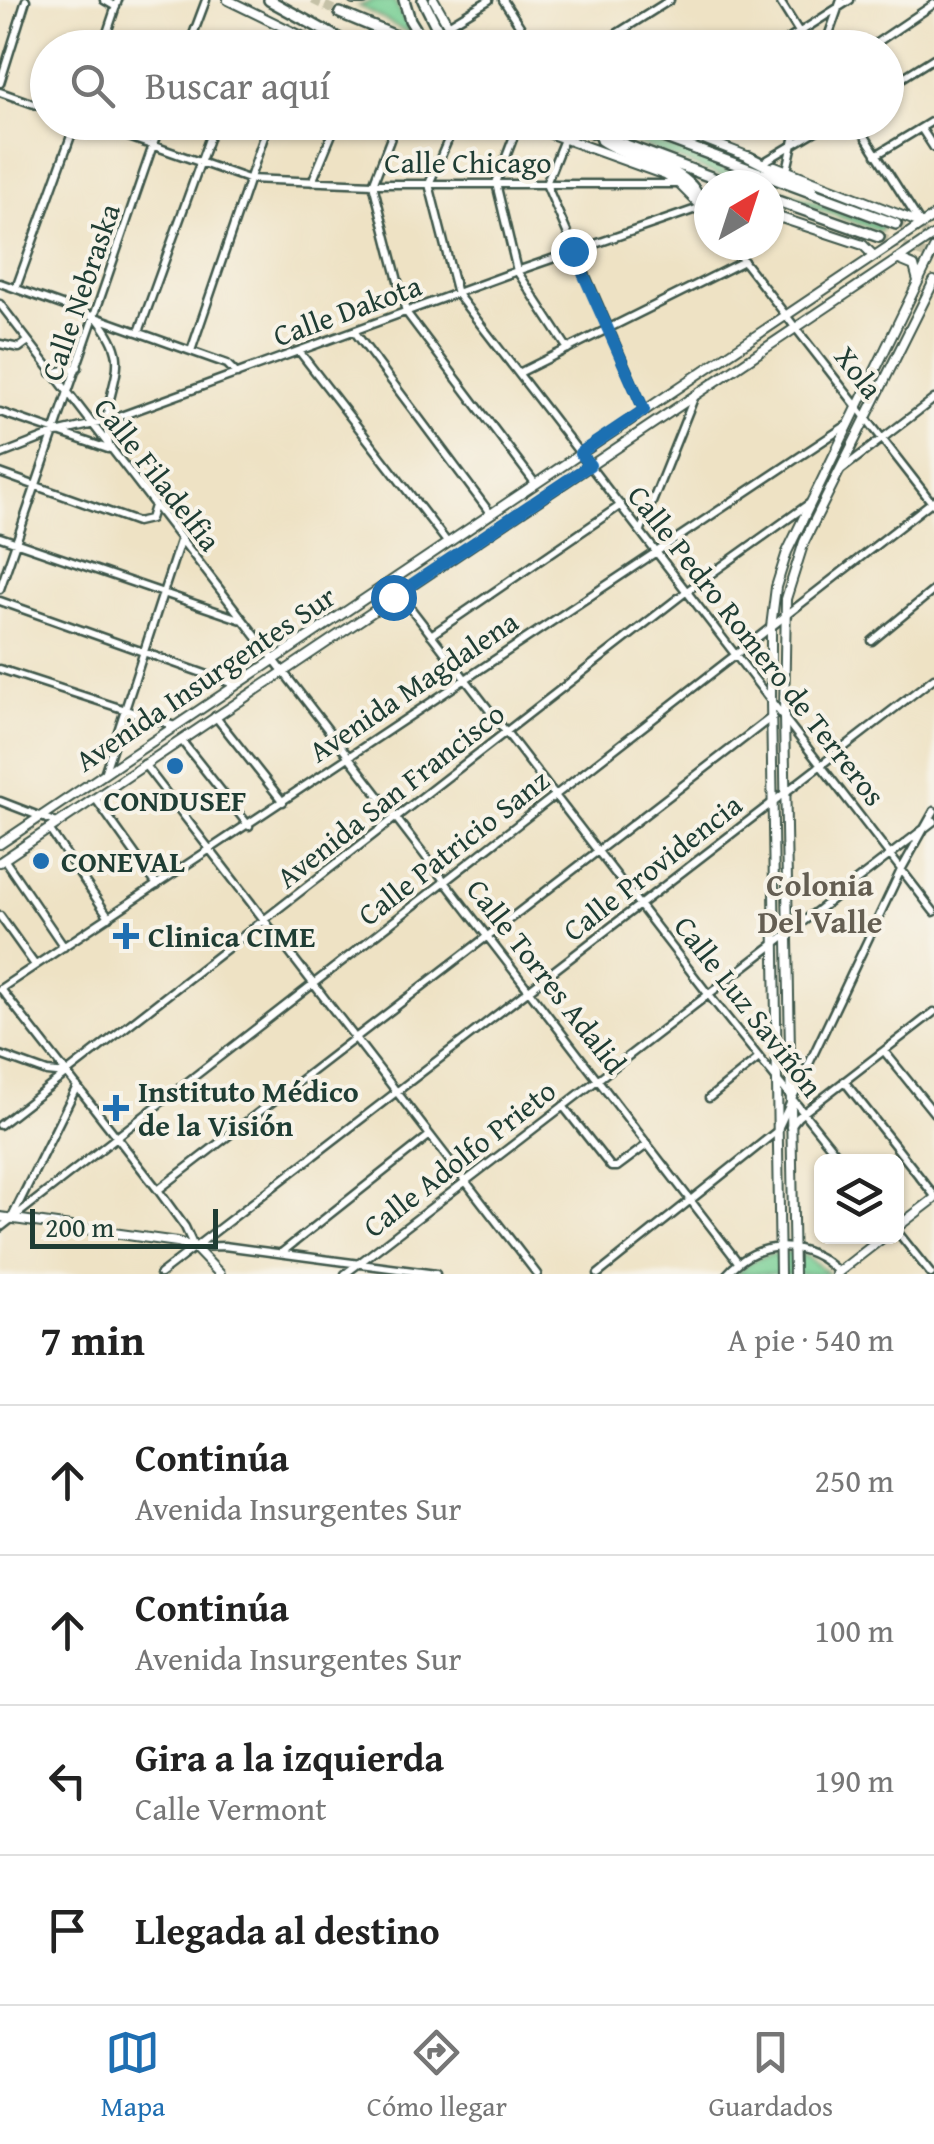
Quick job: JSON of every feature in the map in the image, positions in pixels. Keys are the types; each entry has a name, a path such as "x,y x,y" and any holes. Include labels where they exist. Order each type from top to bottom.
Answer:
{"highway":[{"path":"269,0 323,30"},
{"path":"404,0 416,30"},
{"path":"423,0 438,30"},
{"path":"340,14 383,30"},
{"path":"604,140 694,189"},
{"path":"612,140 694,171"},
{"path":"671,140 896,224"},
{"path":"749,157 827,199"},
{"path":"784,205 880,237"}],"main road":[{"path":"228,0 289,30"},
{"path":"353,0 364,0"},
{"path":"434,0 453,30"},
{"path":"567,140 666,176 694,197"},
{"path":"706,140 922,223"},
{"name":"Avenida Insurgentes Sur","path":"0,844 934,216"},
{"path":"784,219 864,245 874,256"},
{"name":"Avenida Insurgentes Sur","path":"2,860 934,235"},
{"path":"780,1274 771,627 781,570 934,249"},
{"path":"897,259 914,266 918,283"},
{"path":"794,1274 784,616 794,564 934,281"},
{"path":"904,1222 934,1197"},
{"path":"0,1217 150,1237 194,1247 220,1274"},
{"path":"838,1273 875,1244"}],"street":[{"path":"0,83 26,0"},
{"path":"104,0 117,4 108,30"},
{"path":"195,30 206,0"},
{"path":"448,26 488,0"},
{"path":"503,0 522,30"},
{"path":"622,30 670,0"},
{"path":"779,0 798,30"},
{"path":"802,30 850,0"},
{"path":"831,30 840,4"},
{"path":"896,30 934,4"},
{"path":"904,77 934,58"},
{"path":"0,92 30,103"},
{"path":"904,138 934,120"},
{"path":"921,128 934,148"},
{"path":"16,288 69,140"},
{"name":"Calle Chicago","path":"136,140 248,179 373,184 679,184"},
{"name":"Calle Nebraska","path":"0,589 155,140"},
{"path":"139,332 209,140"},
{"path":"191,351 262,140"},
{"path":"312,182 330,140"},
{"path":"390,140 373,184 406,312 535,483"},
{"path":"448,140 429,184 456,294"},
{"path":"512,140 496,184 517,271 568,348"},
{"path":"564,140 546,184 644,410"},
{"path":"786,170 793,140"},
{"path":"764,162 801,140"},
{"path":"867,140 922,223"},
{"path":"876,154 900,140"},
{"name":"Calle Dakota","path":"0,455 56,433 107,421 694,210"},
{"path":"519,373 744,261"},
{"name":"Xola","path":"744,261 933,502"},
{"path":"0,283 227,364 237,374"},
{"name":"Calle Pedro Romero de Terreros","path":"456,294 934,912"},
{"name":"Calle Filadelfia","path":"0,304 282,671"},
{"path":"0,412 110,450 107,421 119,361 114,342 96,317"},
{"path":"354,331 490,513"},
{"path":"0,344 18,348 26,342"},
{"path":"299,351 447,542"},
{"path":"51,372 78,367"},
{"path":"641,531 695,394"},
{"path":"840,470 934,398"},
{"name":"Avenida Magdalena","path":"0,988 249,826 852,421"},
{"path":"0,473 137,522 150,519 154,506"},
{"name":"Calle Patricio Sanz","path":"0,1228 933,502"},
{"name":"Avenida San Francisco","path":"0,1125 687,591 810,503"},
{"path":"431,635 621,505"},
{"path":"0,537 243,620"},
{"path":"104,774 180,540"},
{"path":"872,640 934,590"},
{"name":"Calle Luz Saviñón","path":"399,593 791,1101"},
{"path":"0,601 236,685"},
{"path":"0,668 175,726"},
{"name":"Calle Torres Adalid","path":"282,671 738,1262"},
{"name":"Calle Providencia","path":"160,1274 934,678"},
{"path":"215,716 283,802"},
{"path":"158,1190 771,716 784,716"},
{"path":"181,740 249,826"},
{"path":"144,764 537,1274"},
{"path":"94,798 157,885"},
{"path":"0,801 53,826 109,916"},
{"path":"598,1274 777,1131 934,810"},
{"name":"Calle Adolfo Prieto","path":"344,1274 934,821"},
{"path":"2,860 64,947"},
{"path":"0,916 35,966"},
{"path":"0,988 158,1190 185,1227 194,1247 224,1246 436,1274"},
{"path":"790,1127 934,1012"},
{"path":"884,1051 934,1113"},
{"path":"1,1056 47,1072 68,1074"},
{"path":"708,1098 760,1058"},
{"path":"844,1081 934,1197"},
{"path":"10,1219 77,1086"},
{"path":"791,1101 804,1112"},
{"path":"563,1106 611,1168 648,1144"},
{"name":"Calle Luz Saviñón","path":"804,1112 837,1154"},
{"path":"280,1254 430,1135"},
{"path":"904,1239 931,1274"},
{"path":"727,1274 738,1262 779,1246 819,1256 838,1273"}],"green space":[{"path":"375,0 394,0 409,30 403,30 359,6"},
{"path":"627,140 650,140 728,170 706,170"},
{"path":"784,191 883,226 881,232 784,197"},
{"path":"791,1252 808,1257 829,1274 735,1274 761,1257"}],"tunnel":[{"path":"313,0 340,13"},
{"path":"896,224 934,238"},
{"path":"879,237 934,258"}],"place":[{"name":"CONDUSEF","path":"175,766"},
{"name":"CONEVAL","path":"41,861"},
{"name":"Clinica CIME","path":"126,936"},
{"name":"Instituto Médico de la Visión","path":"116,1108"}],"district":[{"name":"Colonia Del Valle","path":"820,902"}],"route":[{"path":"393,597 590,465 580,453 644,410 573,251"}]}
